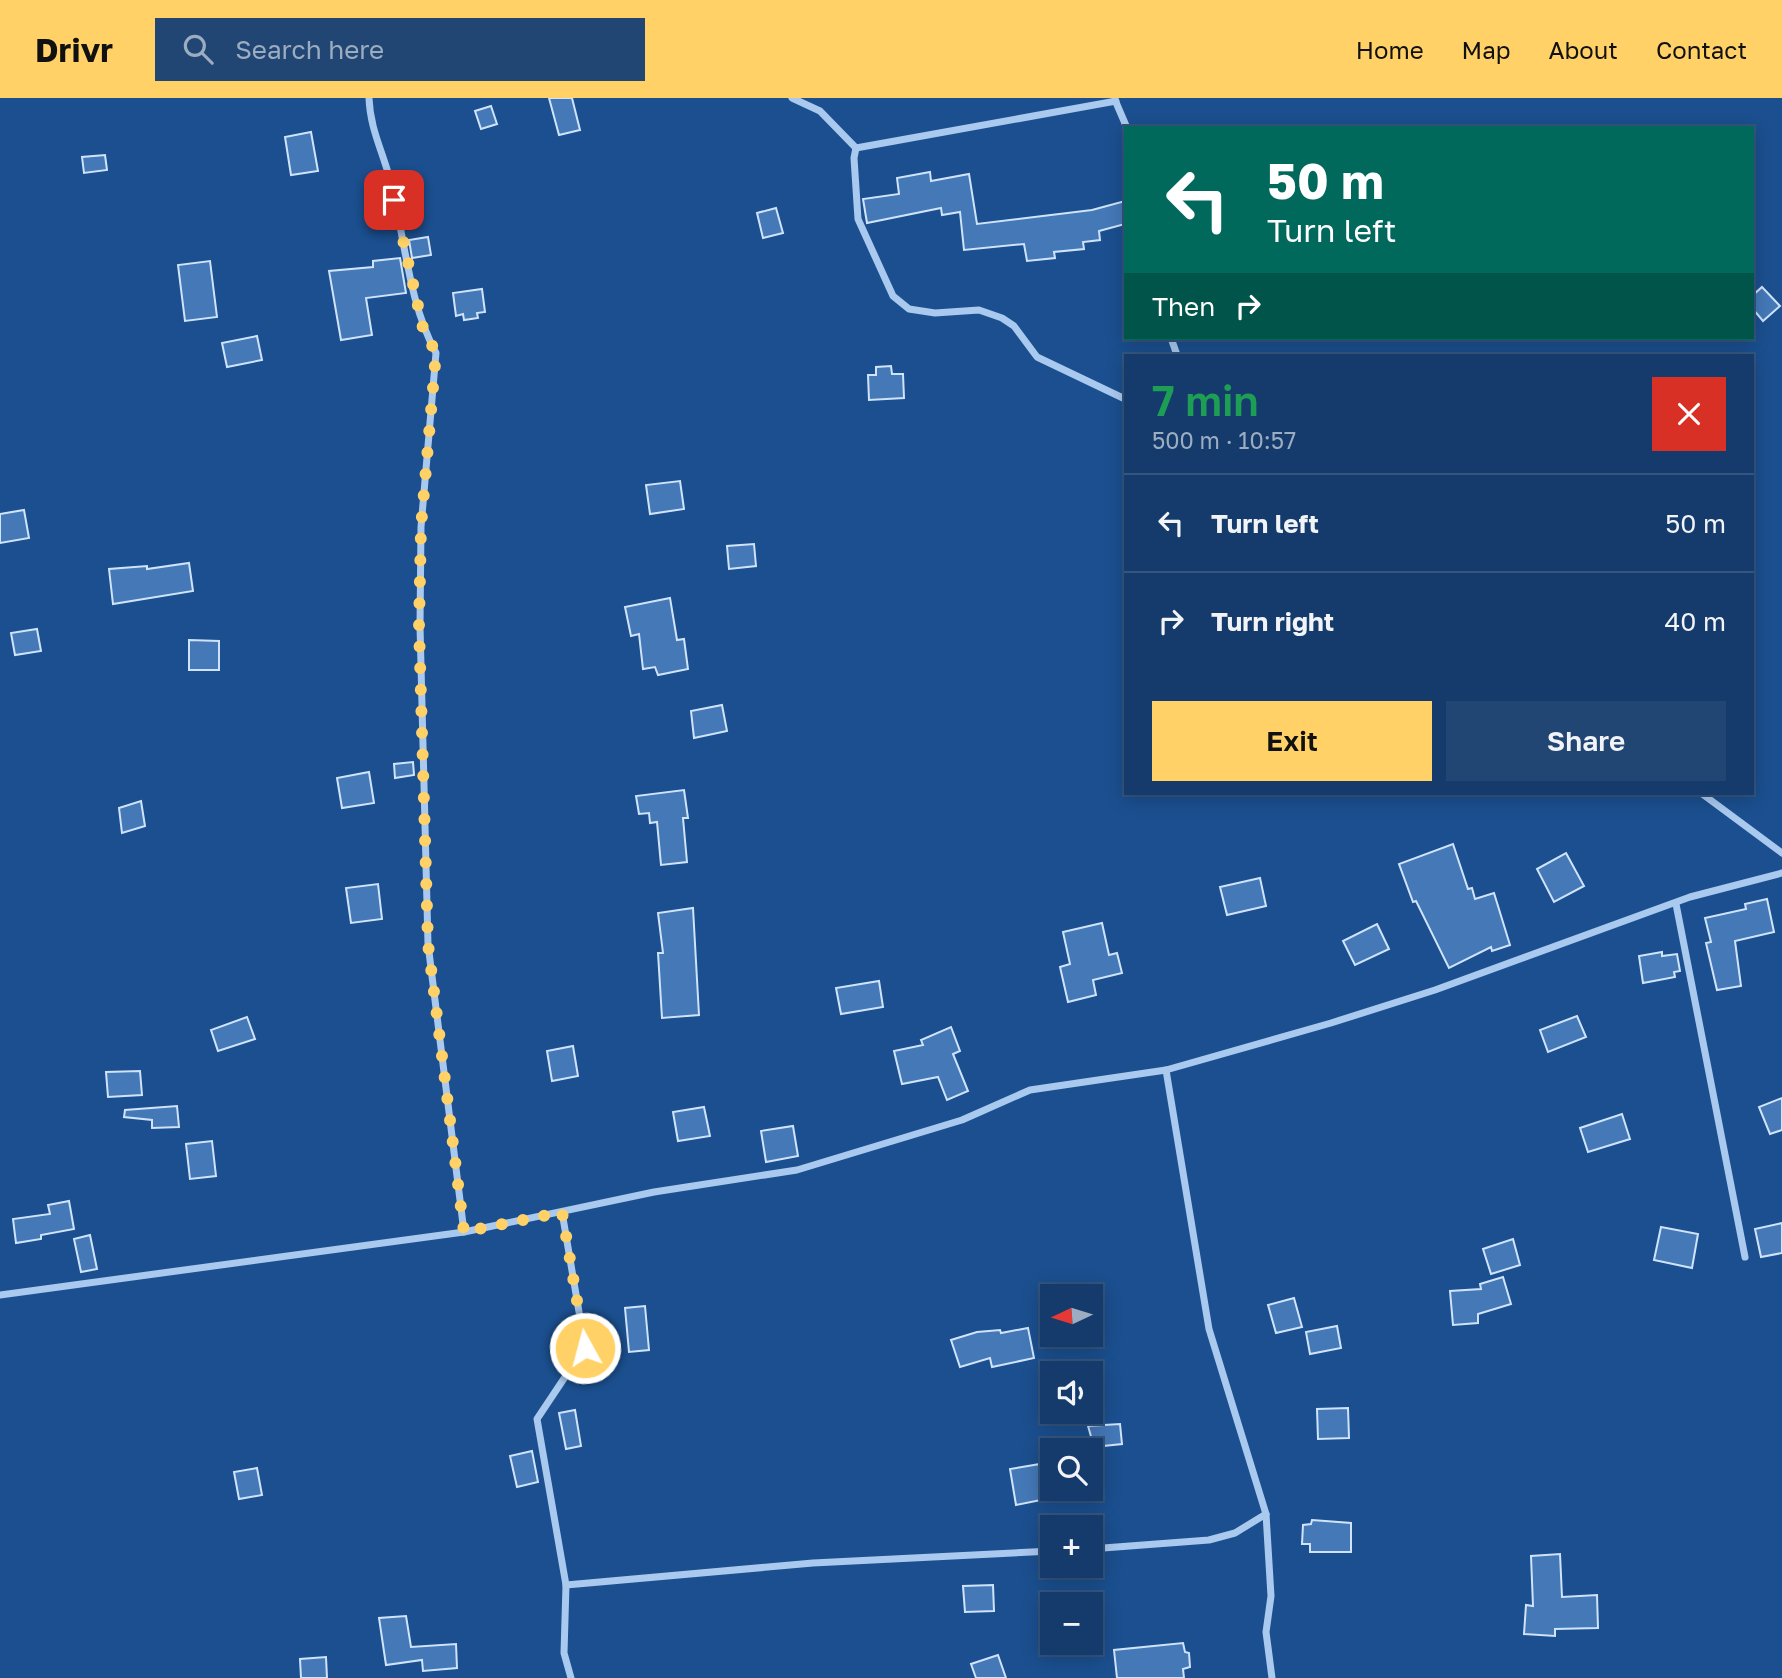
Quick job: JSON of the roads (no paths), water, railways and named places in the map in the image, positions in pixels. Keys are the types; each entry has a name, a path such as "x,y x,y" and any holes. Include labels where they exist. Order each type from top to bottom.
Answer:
{"street":[{"path":"369,98 371,126 388,174 423,328 436,353 421,527 419,626 428,944 464,1232"},
{"path":"793,98 820,111 856,148"},
{"path":"856,148 1115,99 1127,126"},
{"path":"856,148 854,158 858,219 893,296 909,309 935,313 979,310 1002,318 1014,326 1037,357 1124,399"},
{"path":"1704,795 1782,853"},
{"path":"0,1295 464,1232 654,1192 796,1170 962,1120 1030,1090 1166,1070 1370,1011 1675,904 1742,882 1782,873"},
{"path":"1675,904 1745,1257"},
{"path":"1166,1070 1209,1329 1266,1514 1271,1596 1266,1632 1272,1678"},
{"path":"562,1212 585,1348 537,1419 566,1585 564,1653 571,1678"},
{"path":"1103,1548 1209,1540 1235,1533 1266,1514"},
{"path":"566,1585 813,1563 1040,1552"}]}
